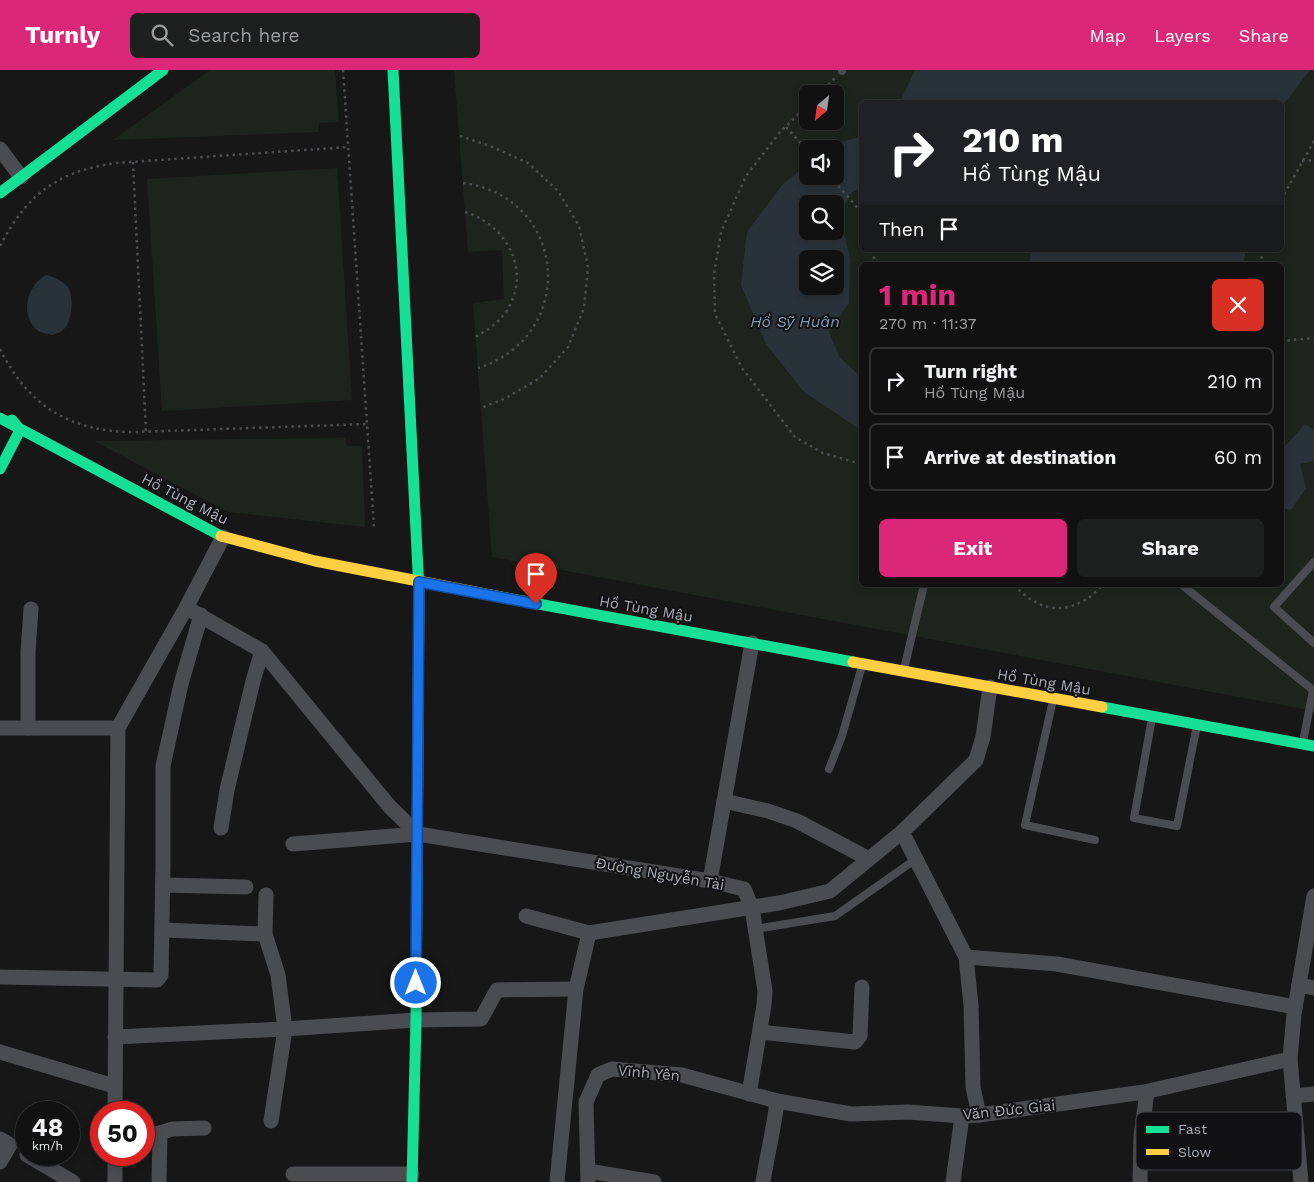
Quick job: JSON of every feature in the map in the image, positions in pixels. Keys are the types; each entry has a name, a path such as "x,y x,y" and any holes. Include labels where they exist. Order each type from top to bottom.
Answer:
{"main road":[{"path":"0,195 21,177 163,70"},
{"path":"393,70 419,582 416,1020 412,1178"},
{"path":"0,406 20,430 0,469"},
{"name":"Hồ Tùng Mậu","path":"0,418 223,537 315,561 419,582 1308,745"}],"street":[{"path":"0,149 21,177"},
{"path":"114,1101 118,728 186,608 223,537"},
{"path":"186,608 262,651 390,807 418,834"},
{"path":"28,728 28,661 31,609"},
{"path":"0,978 157,980 161,975 163,930 163,766 181,684 201,615"},
{"path":"710,882 752,643"},
{"path":"221,828 227,790 253,680 262,651"},
{"path":"526,916 589,933 752,908 830,890 902,832 976,760 983,737 990,687"},
{"path":"0,728 118,728"},
{"path":"724,801 768,811 796,821 869,859"},
{"path":"902,832 966,956 971,1005 973,1087 980,1115"},
{"name":"Đường Nguyễn Tài","path":"293,844 418,834 744,889 752,908"},
{"path":"163,885 246,887"},
{"path":"266,895 265,934 278,975 285,1029 271,1121"},
{"path":"1295,1112 1290,1059 1295,1007 1310,941 1314,896"},
{"path":"749,1094 765,991 752,908"},
{"path":"163,930 265,934"},
{"path":"556,1182 576,989 589,933"},
{"path":"966,956 1057,964 1295,1007"},
{"path":"1299,985 1314,988"},
{"path":"760,1032 855,1042 860,1036 862,988"},
{"path":"115,1037 285,1029 416,1020 481,1019 496,990 576,989"},
{"path":"0,1052 114,1086"},
{"name":"Văn Đức Giai","path":"777,1101 851,1114 908,1112 962,1116 980,1115 1147,1092 1290,1059"},
{"name":"Vĩnh Yên","path":"588,1177 586,1102 598,1075 612,1069 682,1075 777,1101"},
{"path":"1144,1112 1147,1092"},
{"path":"1293,1096 1314,1094"},
{"path":"763,1182 774,1129 777,1101"},
{"path":"953,1182 962,1116"},
{"path":"155,1134 172,1129 204,1128"},
{"path":"159,1182 160,1133"},
{"path":"0,1162 5,1142"},
{"path":"1302,1157 1305,1177"},
{"path":"45,1166 73,1182"},
{"path":"115,1166 115,1182"},
{"path":"293,1174 412,1178"},
{"path":"588,1177 654,1182"}],"lane":[{"path":"1314,562 1274,607 1314,642"},
{"path":"904,671 924,587"},
{"path":"1184,587 1313,690 1308,745"},
{"path":"829,769 842,736 863,664"},
{"path":"1053,698 1025,825 1095,840"},
{"path":"1152,716 1134,818 1176,826 1197,724"},
{"path":"755,929 835,916 916,859"}],"path":[{"path":"343,70 374,527"},
{"path":"828,85 842,70"},
{"path":"799,114 786,126 746,176 721,232 714,274 715,314 742,368 795,437 823,453 859,463"},
{"path":"786,126 799,141"},
{"path":"460,136 490,146 528,163 558,191 579,226 588,267 584,308 568,346 540,378 504,400 481,408"},
{"path":"1284,194 1314,142"},
{"path":"0,246 10,226 38,194 75,172 95,166 348,147"},
{"path":"1302,161 1314,160"},
{"path":"133,162 146,432"},
{"path":"463,183 477,185 505,197 527,217 543,243 549,272 546,302 533,329 513,351 478,368"},
{"path":"838,185 859,210"},
{"path":"466,212 489,222 504,236 513,254 517,273 515,294 506,313 491,328 475,337"},
{"path":"1284,341 1314,338"},
{"path":"0,349 9,367 22,385 37,400 73,422 93,429 114,432 146,432 367,424"},
{"path":"1016,587 1025,596 1043,607 1063,608 1086,600 1101,587"}],"shaded area":[{"path":"210,70 335,70 339,122 319,123 318,132 113,140"},
{"path":"454,70 1314,70 1314,711 492,557 473,303 504,299 502,250 468,252"},
{"path":"337,168 352,400 162,411 147,179"},
{"path":"345,438 347,446 362,446 365,527 228,512 94,441"}],"water":[{"path":"915,70 1310,70 1284,104 1284,100 901,100"},
{"name":"Hồ Sỹ Huân","path":"859,137 859,188 850,194 844,207 844,195 799,195 799,240 844,240 844,233 850,259 849,303 829,332 840,358 859,375 859,429 804,392 766,344 741,285 747,232 783,184 799,171 799,185 844,185 844,142"},
{"path":"1030,252 1246,252 1244,262 1030,262"},
{"path":"46,275 57,279 67,286 72,302 69,322 66,327 52,335 40,332 33,326 27,310 30,294 34,286"},
{"path":"1305,424 1314,430 1314,461 1300,464 1306,488 1291,510 1284,509 1284,448"}],"traffic: fast":[{"path":"0,193 163,70"},
{"path":"393,70 419,591"},
{"path":"0,418 221,536"},
{"path":"0,469 20,430 12,420"},
{"path":"501,597 853,662"},
{"path":"1102,707 1314,746"},
{"path":"412,1182 417,876"}],"traffic: slow":[{"path":"221,536 315,561 501,597"},
{"path":"417,876 419,591"},
{"path":"853,662 1102,707"}],"route":[{"path":"416,983 419,582 536,604"}]}
